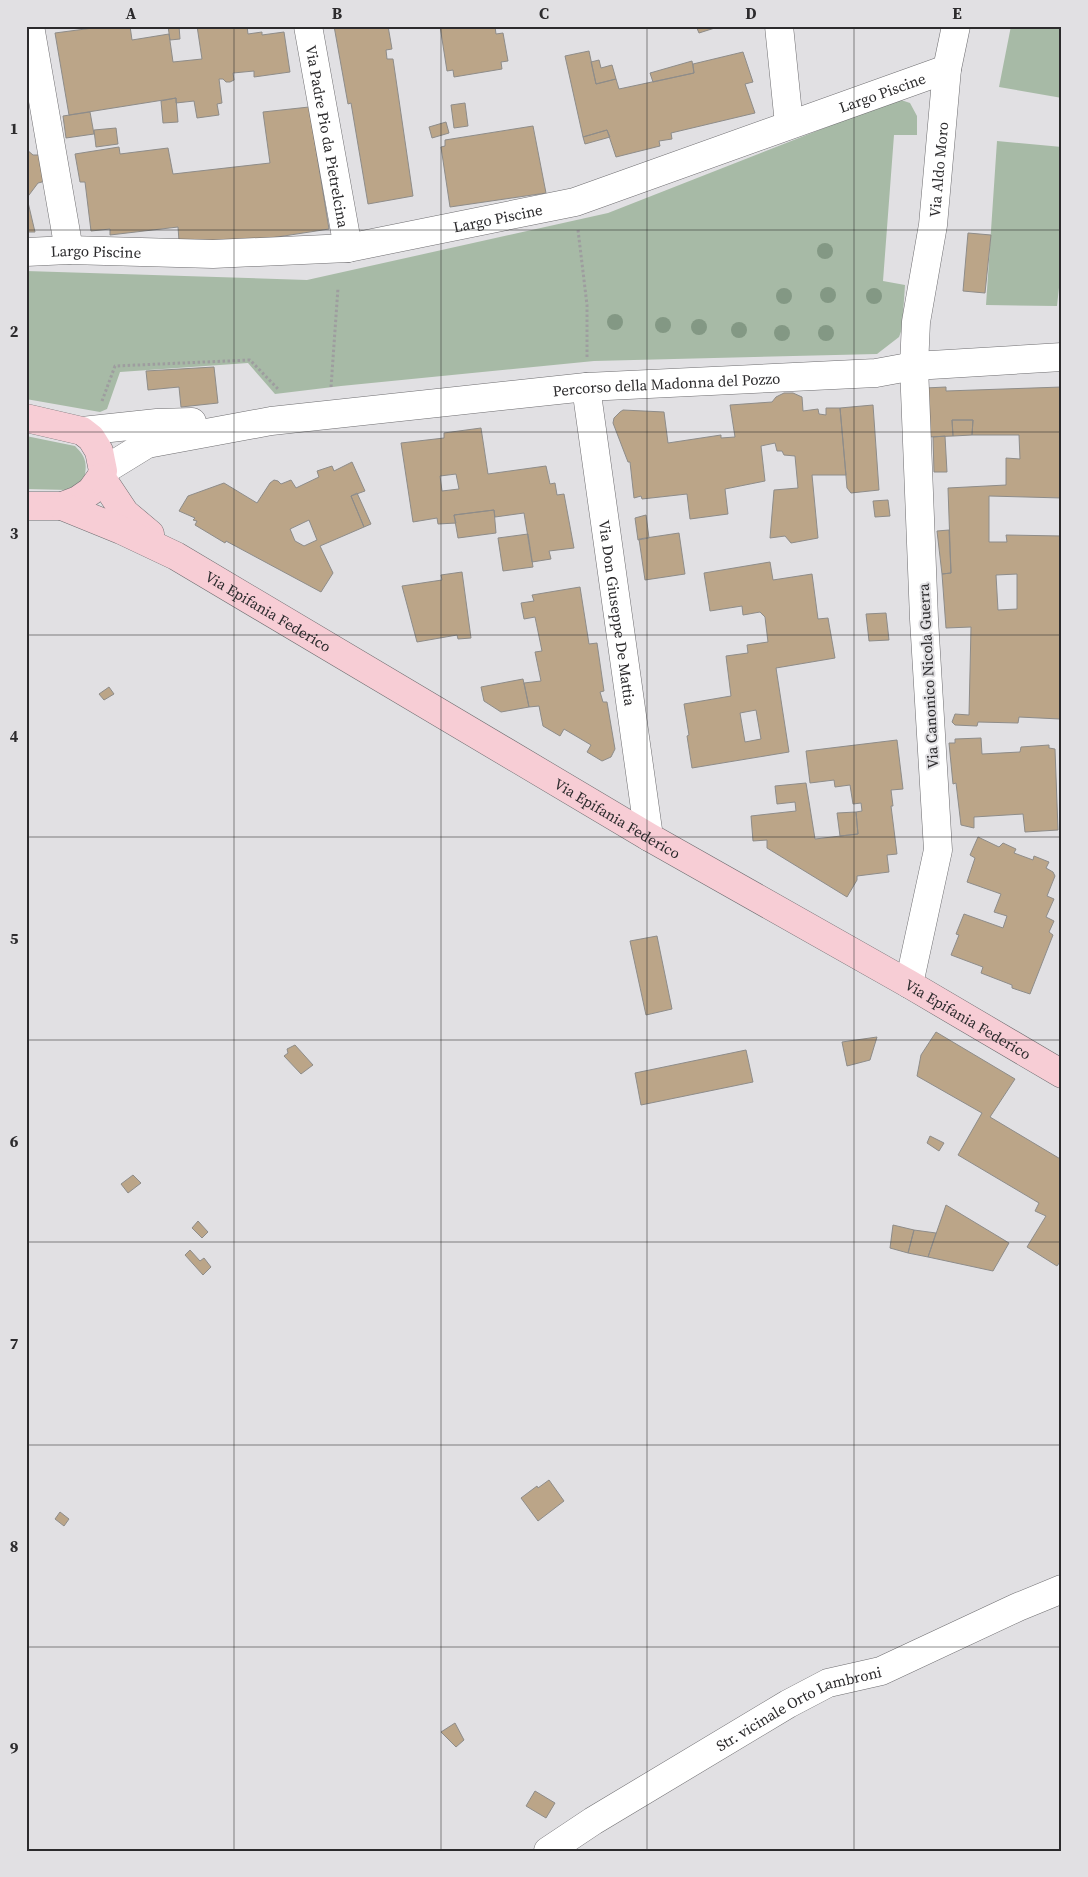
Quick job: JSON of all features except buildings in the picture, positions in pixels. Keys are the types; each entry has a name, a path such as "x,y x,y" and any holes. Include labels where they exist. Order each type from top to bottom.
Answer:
{"main road":[{"path":"26,418 82,431"},
{"name":"Via Epifania Federico","path":"82,431 91,438 98,450 102,474 125,513 176,556"},
{"path":"26,506 62,506 78,500 91,491 102,474"},
{"name":"Via Epifania Federico","path":"62,506 121,530 176,556 650,837 909,984 1062,1074"}],"street":[{"path":"30,26 68,250"},
{"name":"Via Padre Pio da Pietrelcina","path":"308,26 348,248"},
{"path":"779,26 789,124"},
{"name":"Via Aldo Moro","path":"914,366 918,314 933,225 947,69 956,26"},
{"name":"Largo Piscine","path":"26,252 68,250 213,254 348,248 574,202 947,69"},
{"name":"Percorso della Madonna del Pozzo","path":"271,421 586,387 876,373 914,366 1062,357"},
{"name":"Via Canonico Nicola Guerra","path":"909,984 938,850 924,609 914,366"},
{"name":"Via Don Giuseppe De Mattia","path":"586,387 650,837"},
{"path":"82,431 157,423 271,421"},
{"path":"102,474 147,444 271,421"},
{"name":"Str. vicinale Orto Lambroni","path":"548,1851 602,1816 788,1704 828,1683 881,1671 1018,1607 1062,1589"}],"path":[{"path":"574,202 587,305 586,387"},
{"path":"329,414 338,288"},
{"path":"97,407 115,366 250,360 280,392 286,392"},
{"path":"322,388 331,387"}],"green space":[{"path":"1011,26 1062,26 1062,98 999,87"},
{"path":"898,99 910,103 917,116 917,135 894,135 883,281 905,285 902,329 899,337 877,354 594,361 275,394 248,363 120,372 107,409 100,412 26,399 26,271 307,280 608,213"},
{"path":"997,141 1062,147 1062,260 1057,306 986,305"},
{"path":"26,436 75,446 85,461 84,480 68,490 26,489"}]}
